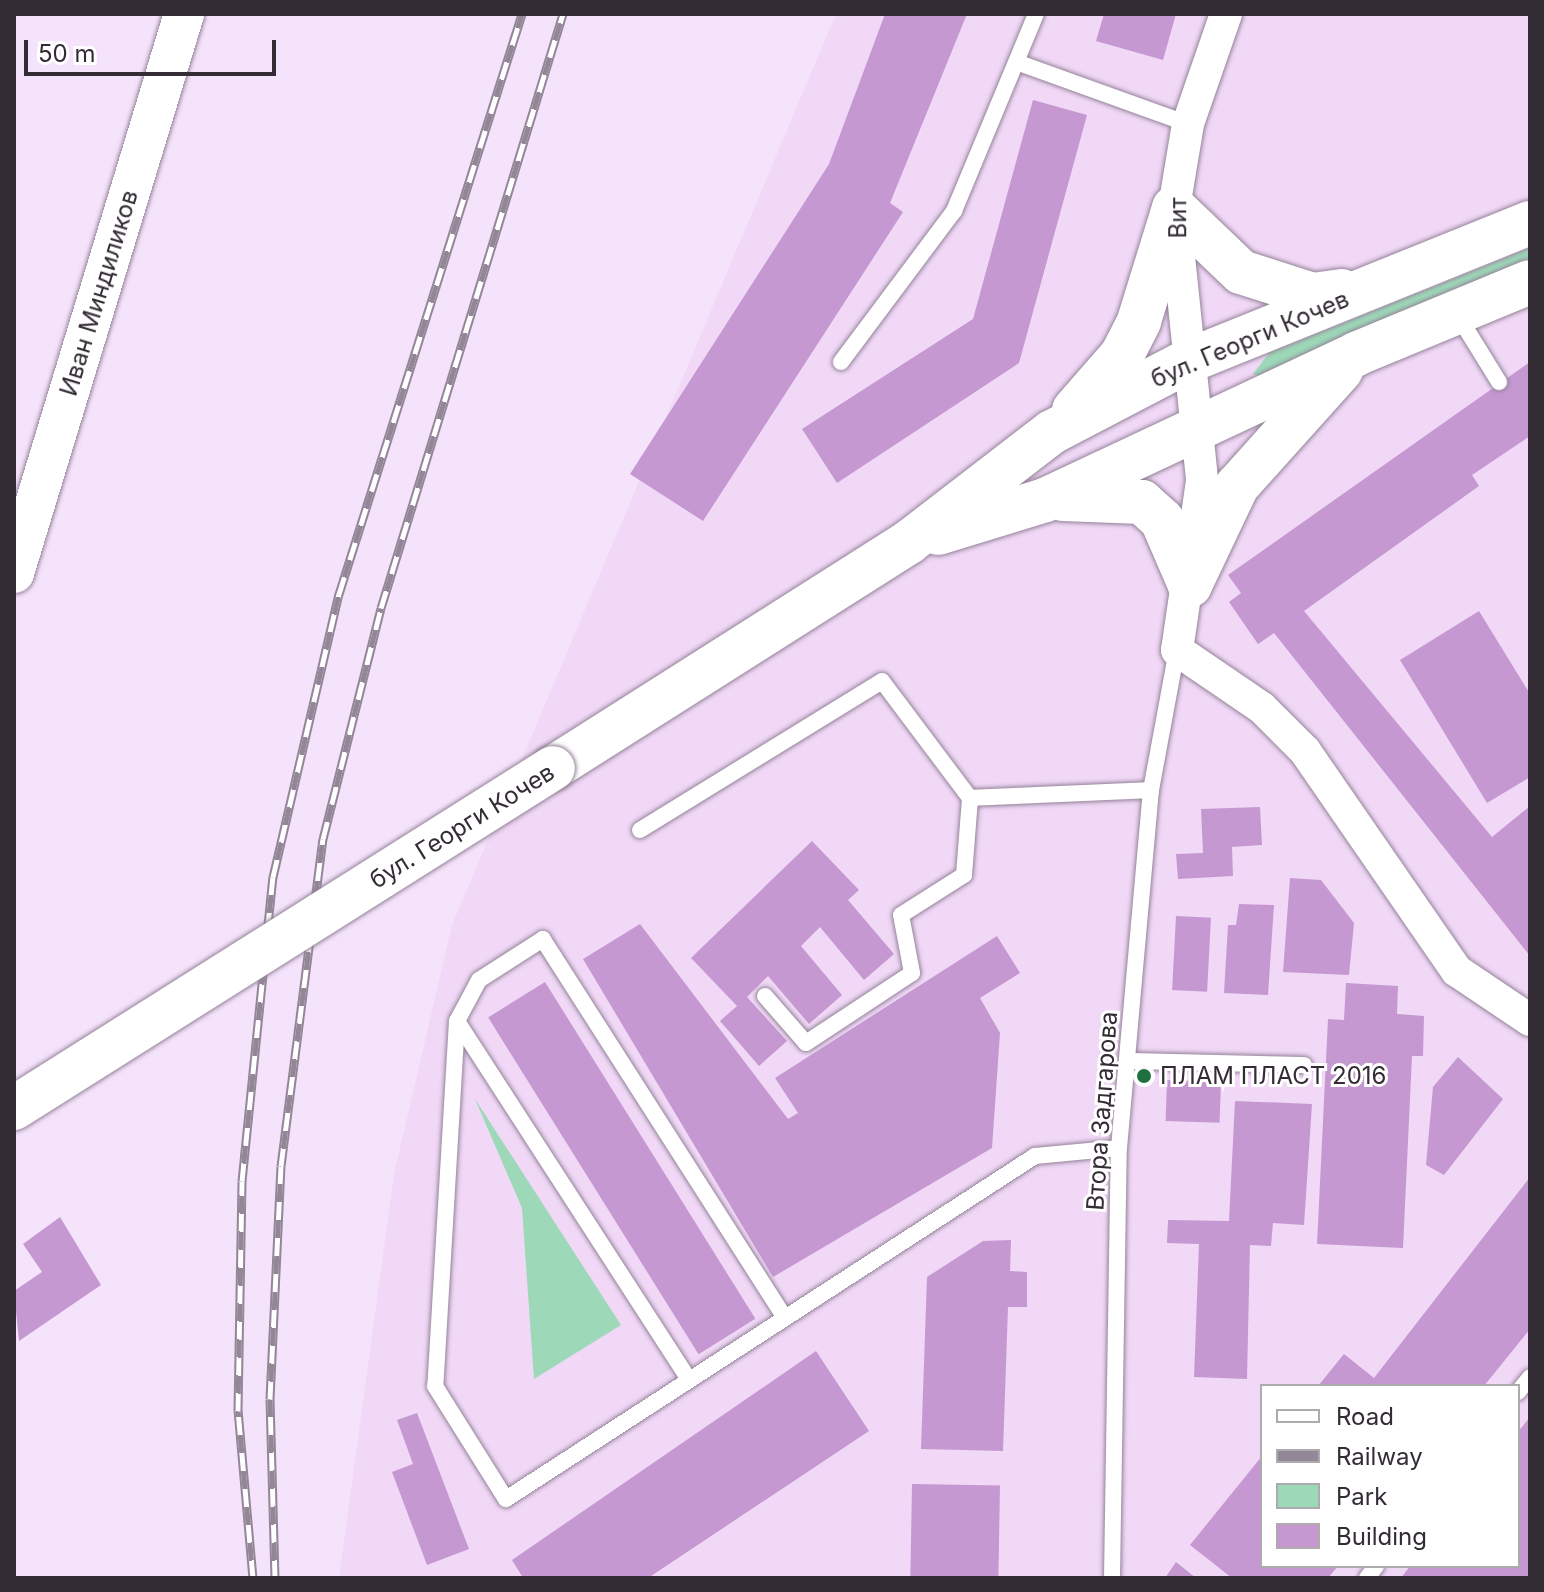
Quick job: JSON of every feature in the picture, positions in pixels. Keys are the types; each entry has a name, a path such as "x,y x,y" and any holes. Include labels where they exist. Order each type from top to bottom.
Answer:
{"main road":[{"path":"1052,432 1122,355 1174,208 1224,259 1276,287 1313,295 1369,288"},
{"name":"бул. Георги Кочев","path":"14,1108 909,542 1052,432 1188,361 1530,223"},
{"name":"бул. Георги Кочев","path":"909,542 1045,500 1356,354 1530,282"},
{"path":"1190,585 1237,486 1356,354"},
{"path":"1045,500 1142,502 1162,520 1190,585"}],"street":[{"name":"Иван Миндиликов","path":"14,573 184,14"},
{"name":"Вит","path":"1177,650 1190,585 1199,428 1188,361 1174,208 1188,124 1226,14"},
{"path":"1177,650 1262,708 1305,751 1457,971 1530,1020"}],"lane":[{"path":"841,362 954,211 1019,63 1036,14"},
{"path":"1019,63 1188,124"},
{"path":"1456,313 1499,382"},
{"name":"Втора Задгарова","path":"1112,1578 1119,1148 1151,790 1177,650"},
{"path":"640,830 882,681 970,798 964,875 901,915 912,973 806,1043 765,996"},
{"path":"970,798 1151,790"},
{"path":"785,1318 543,939 479,980 457,1021 435,1386 506,1499 1035,1156 1119,1148"},
{"path":"457,1021 689,1380"},
{"path":"1129,1061 1304,1065"}],"shaded area":[{"path":"836,14 1530,14 1530,1578 339,1578 394,1174 452,925"}],"green space":[{"path":"1530,248 1530,272 1274,382 1253,374 1269,353"},
{"path":"475,1099 621,1325 534,1379 522,1208"}],"building":[{"path":"885,14 967,14 890,203 903,212 703,521 630,474 829,164"},
{"path":"1104,14 1176,14 1163,60 1096,41"},
{"path":"1033,100 1087,115 1019,363 837,483 802,429 973,319"},
{"path":"1530,362 1530,436 1472,475 1479,486 1304,611 1492,837 1530,806 1530,956 1274,633 1258,644 1229,602 1241,593 1228,575"},
{"path":"1479,611 1530,694 1530,777 1487,803 1400,660"},
{"path":"1260,807 1262,845 1232,847 1233,876 1178,879 1176,854 1203,853 1201,809"},
{"path":"812,841 859,890 848,900 894,954 864,980 820,927 801,946 842,995 809,1024 768,976 747,997 787,1041 759,1066 720,1021 737,1006 691,958"},
{"path":"1290,878 1321,880 1354,923 1349,975 1283,972"},
{"path":"1239,904 1274,905 1268,995 1224,993 1228,925 1236,925"},
{"path":"1176,916 1211,918 1207,992 1172,990"},
{"path":"640,924 788,1119 798,1113 775,1078 997,936 1020,973 980,998 1000,1033 992,1148 773,1277 583,959"},
{"path":"545,982 755,1319 699,1354 488,1018"},
{"path":"1346,983 1398,986 1397,1014 1424,1016 1423,1056 1412,1056 1403,1248 1317,1244 1328,1019 1344,1020"},
{"path":"1458,1057 1503,1099 1444,1175 1426,1165 1433,1087"},
{"path":"1167,1080 1221,1082 1220,1123 1166,1121"},
{"path":"1235,1101 1312,1104 1304,1225 1273,1223 1271,1246 1250,1245 1247,1379 1194,1377 1199,1244 1167,1243 1168,1220 1229,1221"},
{"path":"1530,1177 1530,1329 1486,1384 1320,1384 1344,1354 1374,1378"},
{"path":"60,1217 101,1285 19,1341 14,1291 42,1272 23,1244"},
{"path":"1011,1240 1010,1271 1027,1272 1027,1307 1008,1307 1003,1451 921,1449 927,1277 983,1241"},
{"path":"816,1351 869,1431 648,1578 523,1578 512,1560"},
{"path":"417,1413 469,1549 427,1565 392,1472 413,1464 397,1420"},
{"path":"1530,1417 1530,1578 1401,1578 1408,1568 1520,1568 1520,1430"},
{"path":"1260,1458 1260,1568 1336,1568 1328,1578 1232,1578 1190,1545"},
{"path":"912,1484 1000,1486 998,1578 910,1578"},
{"path":"1176,1562 1196,1578 1165,1578"}],"railway":[{"path":"253,1578 238,1411 242,1181 273,877 339,594 522,14"},
{"path":"275,1578 270,1399 281,1166 323,839 381,608 563,14"}],"place":[{"name":"ПЛАМ ПЛАСТ 2016","path":"1144,1076"}]}
